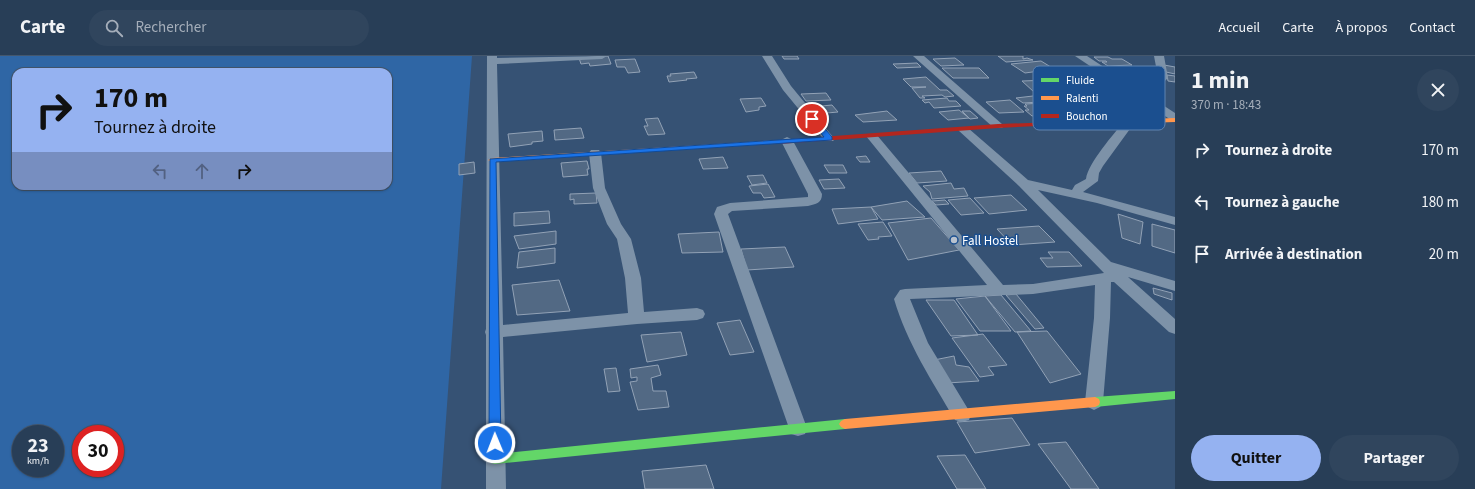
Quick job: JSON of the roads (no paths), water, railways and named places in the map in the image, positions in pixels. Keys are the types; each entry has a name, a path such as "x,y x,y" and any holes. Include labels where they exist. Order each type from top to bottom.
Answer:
{"street":[{"path":"496,489 493,332 492,59 602,56"},
{"path":"767,56 787,88 830,139"},
{"path":"918,56 998,126"},
{"path":"1080,56 1096,66"},
{"path":"1159,56 1160,66"},
{"path":"1165,112 1175,119"},
{"path":"1165,120 1175,119"},
{"path":"492,160 1033,125"},
{"path":"964,130 1024,183 1109,274 1175,328"},
{"path":"1074,194 1080,188 1092,181 1093,174 1097,166 1123,130"},
{"path":"872,136 999,290"},
{"path":"787,141 815,194 815,199 808,202 730,207 722,210 721,214 798,428"},
{"path":"595,153 599,188 614,224 624,239 633,278 636,318"},
{"path":"1024,183 1074,194 1175,222"},
{"path":"1094,402 1102,318 1109,274"},
{"path":"962,414 919,346 902,299 905,294 1033,289 1109,274 1172,283"},
{"path":"493,332 636,318 697,314"},
{"path":"495,459 798,428 1175,395"}],"place":[{"name":"Fall Hostel","path":"954,240"}]}
